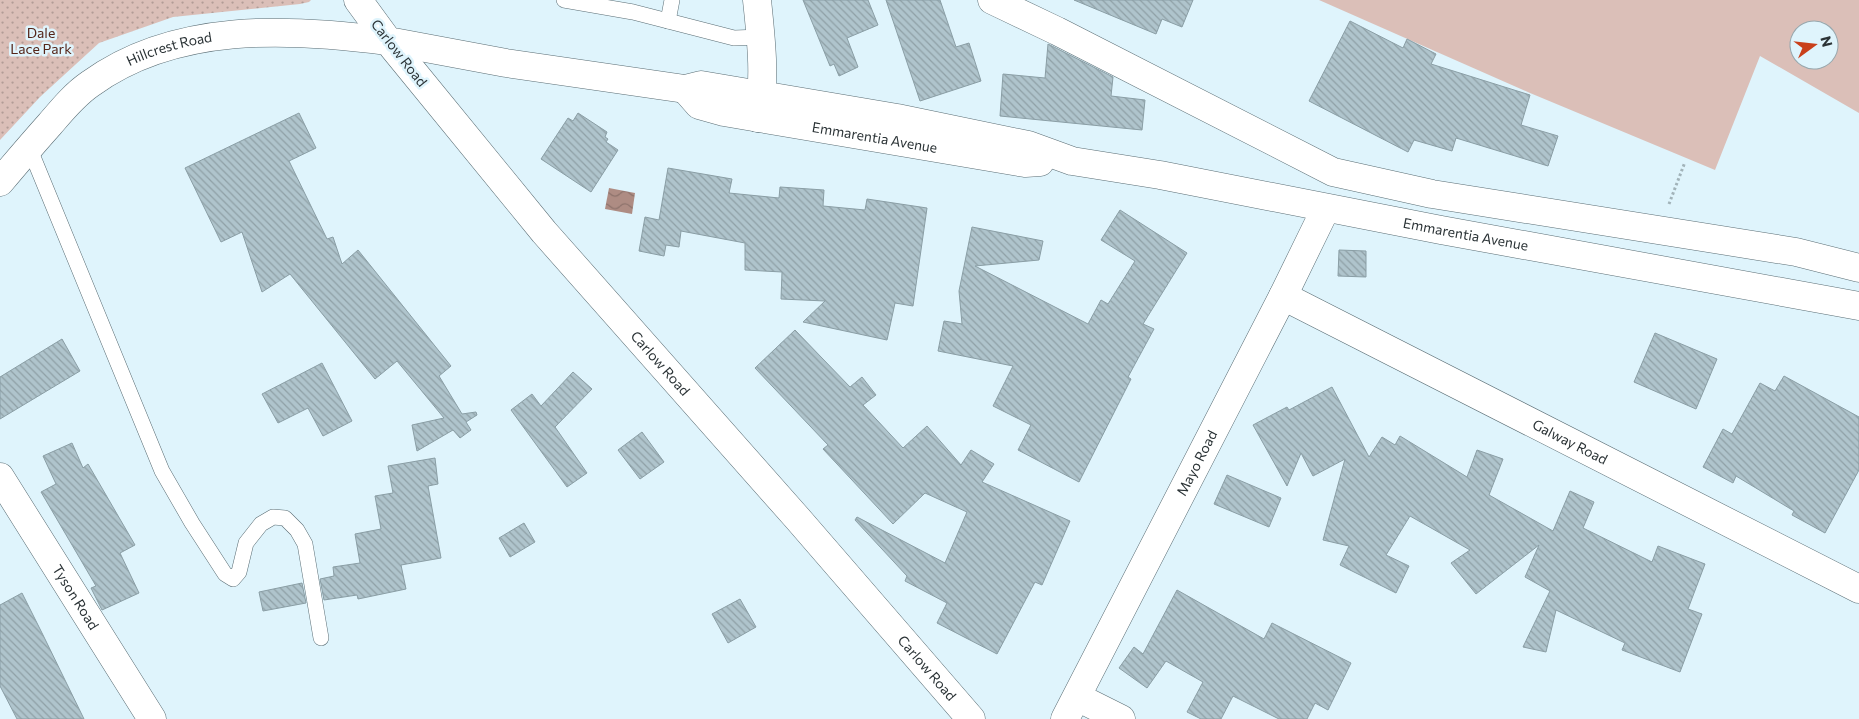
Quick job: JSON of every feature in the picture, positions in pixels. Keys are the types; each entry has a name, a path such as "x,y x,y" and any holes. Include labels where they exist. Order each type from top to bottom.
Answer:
{"street":[{"name":"Carlow Road","path":"358,0 388,41 544,232 798,519 971,719"},
{"path":"757,0 761,37 760,106"},
{"path":"992,0 1057,31 1334,172 1432,194 1796,252 1859,268"},
{"name":"Hillcrest Road","path":"0,182 70,101 89,84 139,56 168,46 214,37 263,32 334,34 388,41"},
{"name":"Emmarentia Avenue","path":"388,41 506,63 685,89 700,85 760,106 897,118 1028,145 1072,161 1160,175 1326,208 1859,306"},
{"name":"Mayo Road","path":"1071,708 1283,296 1326,208"},
{"name":"Galway Road","path":"1283,296 1859,589"},
{"name":"Tyson Road","path":"0,478 152,719"},
{"path":"1071,708 1121,719"}],"lane":[{"path":"564,0 633,12 734,38 761,37"},
{"path":"668,21 672,0"},
{"path":"30,148 162,471 192,523 225,574 233,579 239,572 246,543 261,524 273,517 285,518 297,530 305,544 321,638"}],"path":[{"path":"1659,230 1685,162"}],"green space":[{"name":"Dale Lace Park","path":"0,0 311,0 300,4 173,17 99,43 40,97 0,140"},
{"path":"1319,0 1859,0 1859,113 1760,56 1715,170 1530,93"}],"water":[{"path":"609,188 635,193 632,214 605,209"}],"building":[{"path":"803,0 868,0 878,25 847,38 858,67 839,76 834,64 830,66"},
{"path":"886,0 940,0 956,47 969,43 981,81 920,101"},
{"path":"1074,0 1193,0 1182,27 1162,19 1156,34"},
{"path":"1350,21 1403,48 1407,39 1436,54 1431,64 1530,95 1521,125 1558,136 1548,166 1456,138 1452,151 1414,140 1408,152 1309,101"},
{"path":"1048,44 1113,77 1111,96 1145,100 1142,130 1000,116 1003,74 1045,78"},
{"path":"299,113 316,148 289,161 327,239 333,237 342,264 358,250 451,366 439,376 462,414 476,412 477,415 466,422 471,430 460,438 453,430 417,451 412,425 444,418 397,361 375,379 290,274 262,292 242,232 221,242 185,168"},
{"path":"578,113 607,132 605,137 608,139 606,142 618,150 591,192 541,159 568,118 573,121"},
{"path":"668,168 732,179 729,193 779,198 780,187 824,190 823,206 865,210 867,199 927,208 913,306 895,303 887,340 803,322 825,301 781,299 782,272 745,270 745,243 681,231 679,247 666,245 664,256 639,251 645,217 659,220"},
{"path":"1120,210 1187,253 1143,324 1154,329 1128,377 1131,379 1079,482 1018,450 1031,425 993,406 1013,366 938,351 944,321 962,324 959,291 972,227 1043,241 1039,260 975,266 1088,324 1101,300 1108,304 1135,261 1101,240"},
{"path":"1339,250 1366,251 1366,277 1338,276"},
{"path":"795,330 850,387 862,377 876,395 863,405 903,448 927,426 961,465 971,450 994,464 982,482 1070,521 1042,585 1035,582 997,654 937,623 947,603 905,581 907,576 855,520 857,517 945,563 967,512 925,493 893,524 823,449 828,445 755,368"},
{"path":"1655,333 1717,359 1696,409 1634,382"},
{"path":"62,339 80,371 0,419 0,377"},
{"path":"322,363 352,421 323,436 308,408 278,423 262,394"},
{"path":"573,372 592,389 555,427 587,473 567,487 511,410 532,394 541,406"},
{"path":"1784,376 1859,417 1859,470 1825,533 1792,515 1794,511 1736,476 1733,483 1703,467 1723,429 1732,434 1760,383 1775,391"},
{"path":"1332,387 1369,457 1382,437 1395,445 1400,436 1467,477 1477,450 1503,459 1489,495 1553,531 1570,491 1594,502 1583,528 1652,562 1658,546 1705,564 1688,609 1702,614 1680,672 1622,650 1625,643 1556,610 1546,652 1523,647 1550,591 1525,577 1539,545 1476,594 1451,563 1470,550 1410,516 1386,555 1409,566 1396,593 1340,565 1349,546 1323,540 1345,459 1313,476 1301,453 1287,486 1253,425 1287,407 1289,410"},
{"path":"642,432 664,462 640,479 618,450"},
{"path":"72,443 83,468 88,464 135,545 120,553 139,593 102,610 91,588 96,586 41,492 56,484 43,456"},
{"path":"435,458 438,484 428,486 441,558 401,565 406,589 358,599 357,595 324,600 320,579 334,576 333,567 360,563 355,534 381,529 375,496 393,493 388,466"},
{"path":"1227,475 1281,498 1269,527 1214,504"},
{"path":"524,523 535,542 510,557 499,538"},
{"path":"302,583 306,603 263,611 259,592"},
{"path":"1177,590 1264,639 1272,623 1351,663 1328,710 1315,703 1307,719 1279,719 1233,696 1221,719 1201,719 1187,712 1203,682 1166,661 1147,688 1119,668 1134,647 1143,654"},
{"path":"22,593 84,719 17,719 0,686 0,605"},
{"path":"740,599 756,627 728,643 712,614"}]}
